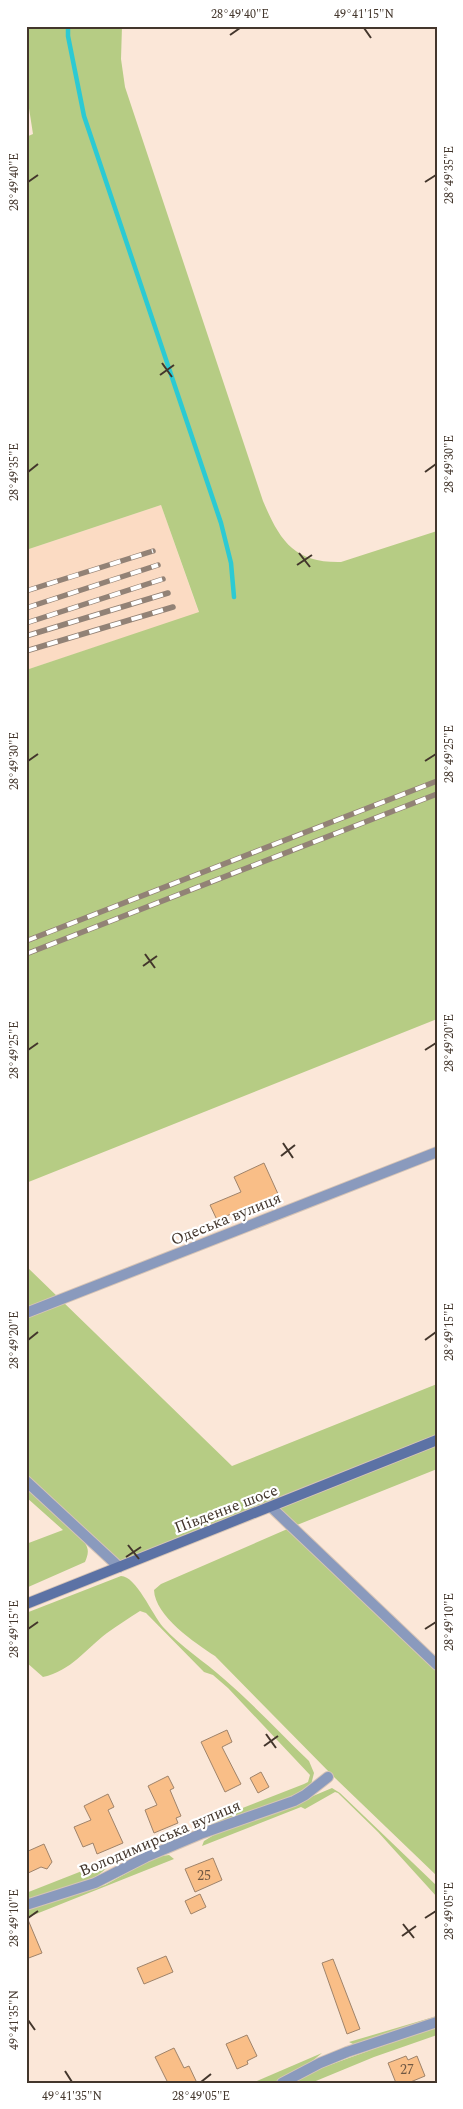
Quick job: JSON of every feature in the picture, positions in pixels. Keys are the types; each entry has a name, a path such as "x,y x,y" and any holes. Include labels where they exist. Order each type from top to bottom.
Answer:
{"street":[{"name":"Одеська вулиця","path":"26,1313 437,1152"},
{"name":"Південне шосе","path":"26,1604 437,1440"},
{"path":"26,1481 119,1567"},
{"path":"270,1507 437,1665"},
{"name":"Володимирська вулиця","path":"26,1905 95,1883 146,1857 294,1801 328,1777"},
{"path":"282,2083 347,2052 437,2022"}],"shaded area":[{"path":"161,505 199,613 26,670 26,550"}],"green space":[{"path":"26,26 122,26 121,59 125,87 263,501 283,538 300,554 311,559 341,562 437,531 437,1019 26,1183 26,670 199,612 161,505 26,550 26,137 33,134 26,89"},
{"path":"26,1266 232,1466 437,1384 437,1469 292,1527 270,1507 119,1567 26,1481"},
{"path":"26,1489 78,1534 84,1541 88,1551 85,1562 26,1588 26,1544 63,1530 26,1497"},
{"path":"292,1527 437,1665 437,1876 335,1778 215,1656 177,1628 168,1619 156,1600 154,1590 161,1584"},
{"path":"121,1576 127,1578 138,1589 163,1627 170,1634 257,1709 309,1761 314,1773 311,1785 296,1795 205,1827 194,1827 304,1784 308,1782 310,1775 228,1688 213,1675 204,1672 146,1613 140,1611 107,1633 70,1665 53,1674 43,1677 26,1662 26,1613"},
{"path":"332,1788 340,1793 437,1886 437,1897 378,1832 335,1792 305,1809 301,1807 202,1846 204,1841 217,1833 261,1818"},
{"path":"169,1855 174,1859 26,1918 26,1909 105,1885 156,1857"},
{"path":"115,1858 107,1868 87,1882 26,1901 26,1893"},
{"path":"437,2016 437,2019 355,2045 349,2042"},
{"path":"437,2026 437,2035 374,2057 311,2083 290,2083 313,2071"},
{"path":"322,2053 305,2067 273,2083 252,2083"}],"building":[{"path":"264,1163 278,1194 217,1220 210,1205 241,1192 234,1177"},
{"path":"227,1730 232,1742 222,1747 241,1784 225,1792 201,1742"},
{"path":"261,1772 269,1787 258,1793 250,1778"},
{"path":"168,1776 174,1788 170,1790 181,1816 176,1818 178,1823 154,1833 145,1810 157,1805 148,1786"},
{"path":"108,1794 114,1807 108,1810 123,1843 97,1854 93,1843 83,1847 74,1827 91,1820 84,1806"},
{"path":"44,1844 52,1862 47,1869 41,1867 26,1874 26,1852"},
{"path":"213,1858 222,1880 195,1892 185,1869"},
{"path":"200,1894 206,1907 191,1914 185,1901"},
{"path":"26,1915 42,1953 26,1959"},
{"path":"166,1956 173,1972 144,1984 137,1968"},
{"path":"333,1959 360,2029 347,2034 322,1963"},
{"path":"247,2035 257,2056 247,2061 248,2064 237,2069 226,2044"},
{"path":"174,2048 184,2068 189,2066 197,2083 168,2083 155,2057"},
{"path":"406,2056 408,2060 417,2056 425,2076 408,2083 396,2083 388,2063"}],"waterway":[{"path":"68,26 68,36 84,116 221,523 231,563 234,597"}],"railway":[{"path":"26,591 153,551"},
{"path":"26,608 158,565"},
{"path":"26,623 163,579"},
{"path":"26,636 168,593"},
{"path":"26,651 173,607"},
{"path":"26,941 437,781"},
{"path":"26,954 437,794"}]}
